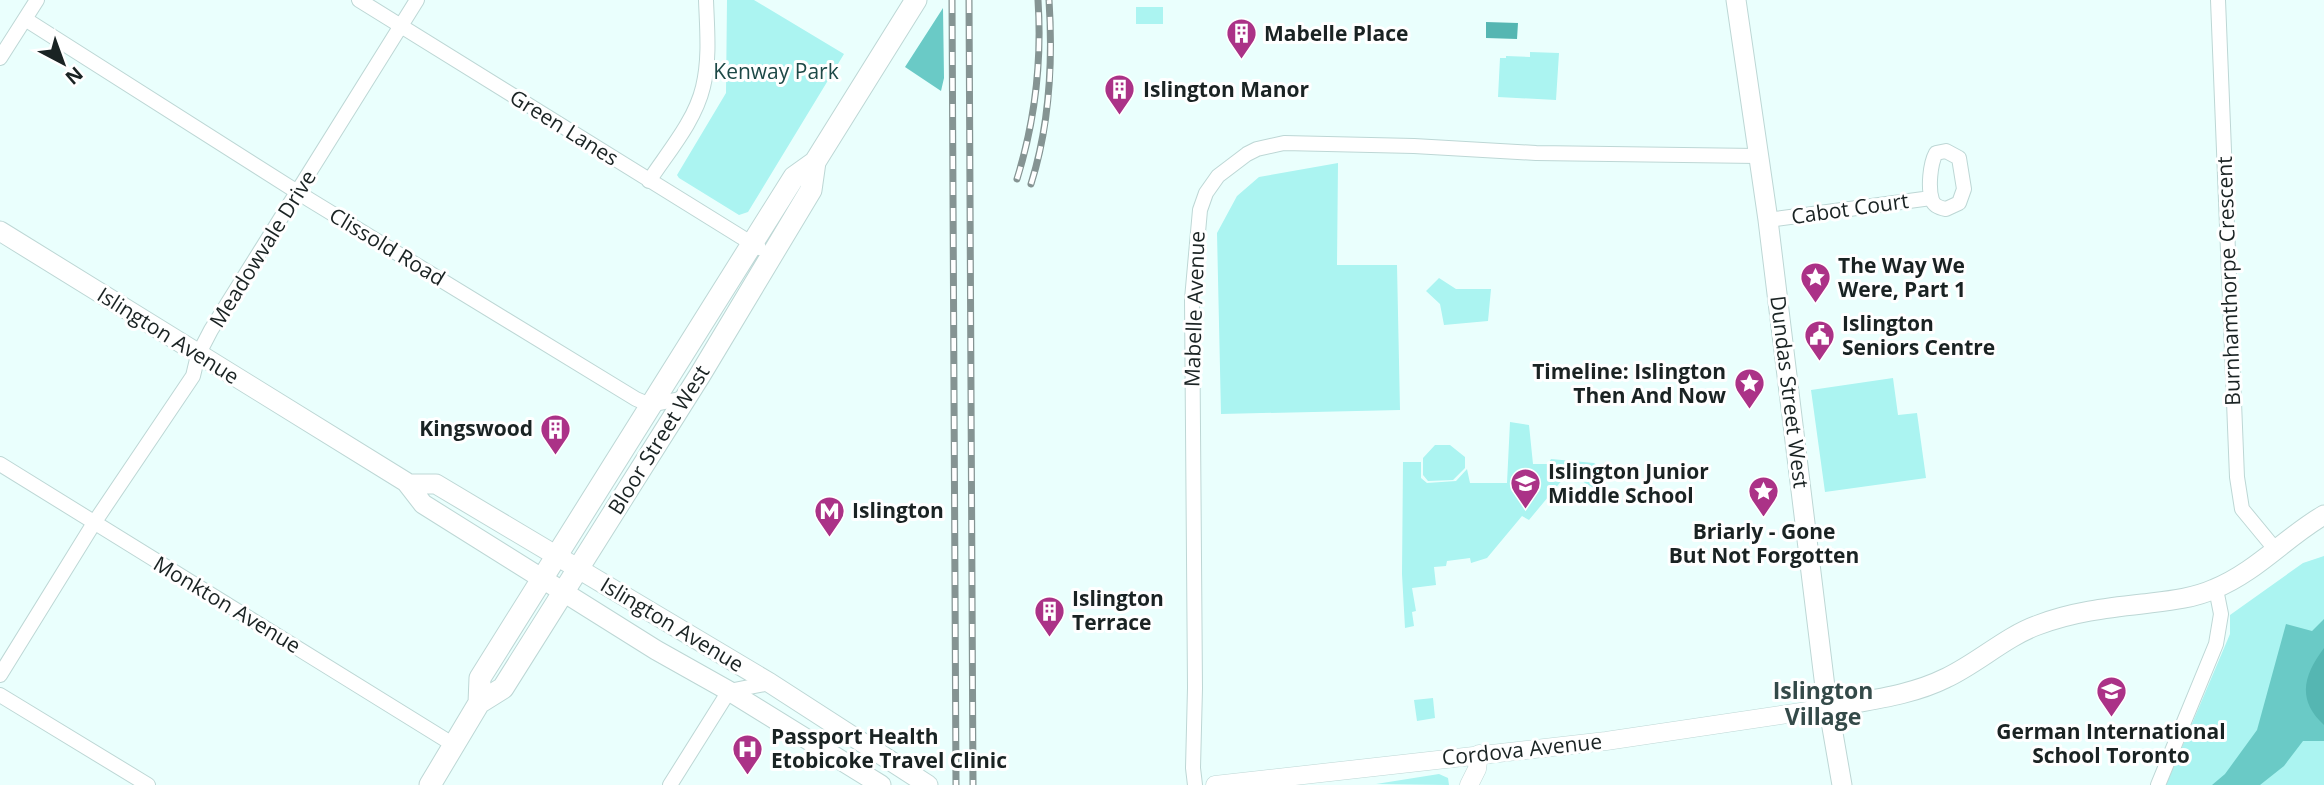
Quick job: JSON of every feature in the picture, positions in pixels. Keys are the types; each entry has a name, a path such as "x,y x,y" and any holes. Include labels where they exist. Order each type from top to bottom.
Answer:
{"main road":[{"name":"Bloor Street West","path":"479,703 480,678 555,557 794,177 815,162 916,0"},
{"name":"Dundas Street West","path":"1736,0 1768,220 1829,708 1842,785"},
{"name":"Bloor Street West","path":"430,785 479,703 503,688 685,398 811,190 815,162"},
{"name":"Islington Avenue","path":"0,231 409,484 423,504 656,650 729,691 881,785"},
{"name":"Islington Avenue","path":"409,484 436,484 770,683 928,785"},
{"path":"1829,708 1925,688 1951,676 2025,630 2059,618 2079,612 2170,600 2216,589 2241,575 2324,515"},
{"path":"656,650 672,627"}],"street":[{"path":"0,58 37,0"},
{"name":"Green Lanes","path":"359,0 771,256"},
{"name":"Meadowvale Drive","path":"0,675 94,523 193,376 198,355 211,330 417,0"},
{"path":"649,181 692,113 703,87 706,0"},
{"name":"Burnhamthorpe Crescent","path":"2218,0 2236,477 2242,509 2275,550"},
{"name":"Clissold Road","path":"25,19 299,192 636,399 650,405"},
{"name":"Mabelle Avenue","path":"1195,785 1192,299 1200,210 1206,193 1218,176 1247,154 1283,143 1414,146 1536,153 1757,156"},
{"name":"Cabot Court","path":"1768,220 1931,198"},
{"path":"650,405 685,398"},
{"name":"Monkton Avenue","path":"0,464 454,745"},
{"path":"2158,785 2216,644 2221,614 2216,589"},
{"path":"670,785 729,691 770,683"},
{"path":"0,695 148,785"},
{"name":"Cordova Avenue","path":"1215,785 1619,739 1829,708"},
{"path":"1469,785 1477,769 1479,754"}],"green space":[{"name":"Kenway Park","path":"727,0 754,0 844,54 748,212 739,215 677,175 726,93"},
{"path":"1136,7 1163,7 1163,24 1136,24"},
{"path":"1530,52 1559,53 1556,100 1498,97 1500,58 1530,57"},
{"path":"1338,163 1337,265 1397,265 1400,410 1221,414 1217,233 1237,196 1259,177"},
{"path":"1439,278 1456,289 1491,289 1488,321 1444,325 1440,304 1426,291"},
{"path":"1893,378 1898,415 1917,413 1926,478 1825,492 1811,390"},
{"path":"1510,422 1529,425 1533,464 1548,464 1551,459 1594,463 1610,474 1601,487 1595,484 1592,487 1568,473 1529,520 1522,516 1487,558 1471,563 1470,558 1447,561 1446,566 1434,567 1436,585 1412,588 1416,611 1412,612 1414,626 1405,628 1402,574 1403,462 1421,462 1421,478 1427,483 1456,481 1467,469 1470,483 1507,483"},
{"path":"1435,445 1450,445 1465,457 1465,468 1453,480 1428,481 1423,475 1423,458"},
{"path":"2324,556 2324,785 2166,785 2230,634 2230,615 2303,563"},
{"path":"1433,698 1435,718 1417,721 1414,700"},
{"path":"1439,774 1448,778 1449,785 1376,784"}],"shaded area":[{"path":"943,8 944,78 941,91 905,67"},
{"path":"1486,22 1518,23 1517,39 1486,38"},
{"path":"2324,619 2324,741 2303,741 2284,766 2260,785 2212,785 2225,774 2257,730 2286,624 2312,631"},
{"path":"2324,648 2324,725 2309,706 2306,687 2312,668"}],"railway":[{"path":"952,0 956,785"},
{"path":"969,0 973,785"},
{"path":"1017,179 1036,91 1038,0"},
{"path":"1031,184 1049,93 1049,0"}],"place":[{"name":"Mabelle Place","path":"1241,61"},
{"name":"Islington Manor","path":"1120,117"},
{"name":"The Way We Were, Part 1","path":"1815,305"},
{"name":"Islington Seniors Centre","path":"1819,363"},
{"name":"Timeline: Islington Then And Now","path":"1749,411"},
{"name":"Kingswood","path":"556,456"},
{"name":"Islington Junior Middle School","path":"1525,511"},
{"name":"Briarly - Gone But Not Forgotten","path":"1764,519"},
{"name":"Islington","path":"829,538"},
{"name":"Islington Terrace","path":"1049,638"},
{"name":"German International School Toronto","path":"2111,719"},
{"name":"Passport Health Etobicoke Travel Clinic","path":"748,776"}],"district":[{"name":"Islington Village","path":"1823,704"}]}
